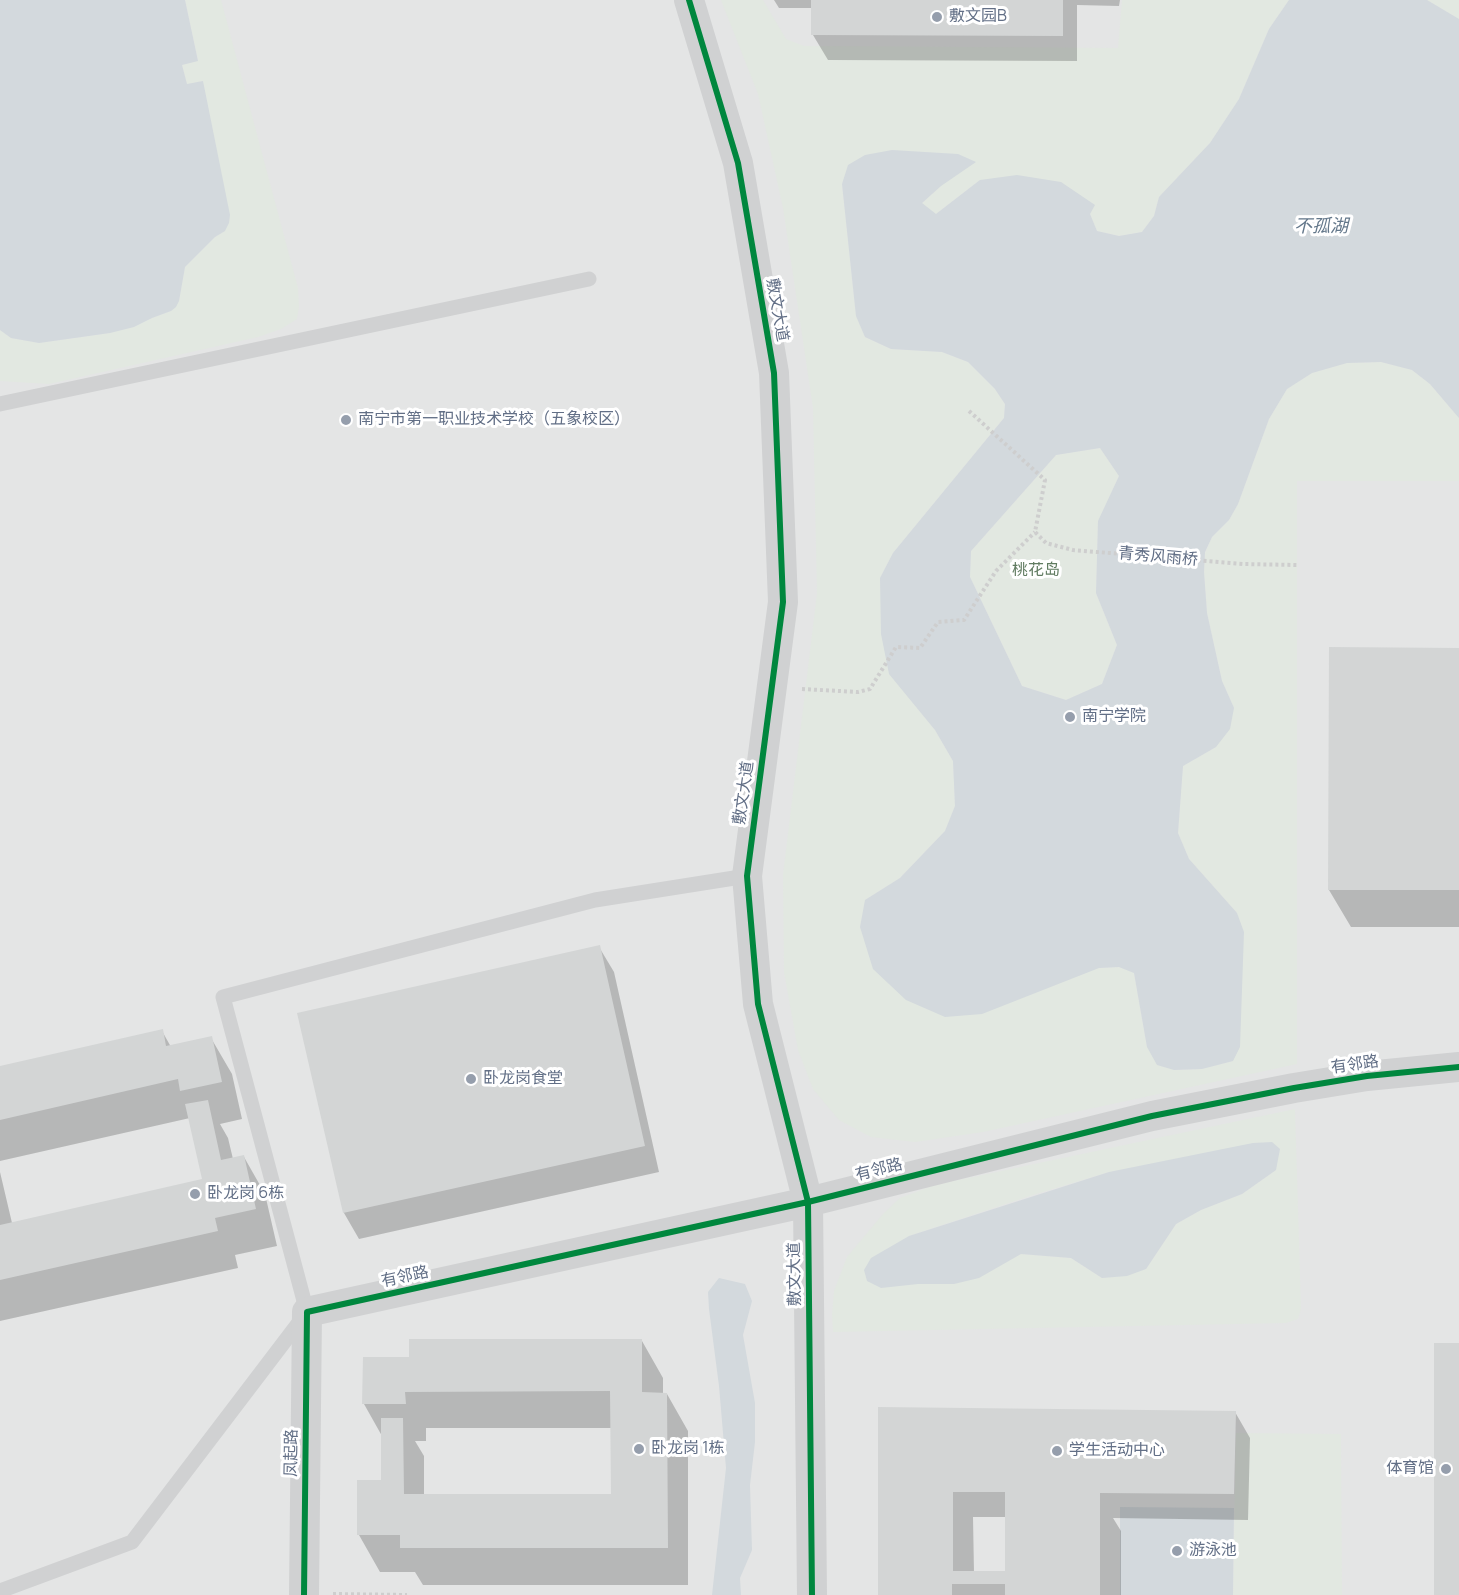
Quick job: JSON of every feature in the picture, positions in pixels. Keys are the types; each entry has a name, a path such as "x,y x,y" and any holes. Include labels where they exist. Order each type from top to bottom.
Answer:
{"street":[{"name":"敷文大道","path":"689,0 738,163 774,373 783,602 747,876 758,1004 808,1202 812,1595"},
{"name":"有邻路","path":"307,1312 808,1202 1152,1116 1294,1088 1357,1078 1459,1067"},
{"name":"凤起路","path":"304,1594 307,1312"}],"lane":[{"path":"0,404 589,279"},
{"path":"0,1591 132,1542 307,1312 223,997 595,900 747,876"}],"path":[{"path":"772,687 858,692 870,689 896,646 920,648 938,622 964,620 996,571 1035,532 1045,480 969,411"},
{"path":"304,1594 407,1595"}],"shaded area":[{"name":"南宁学院","path":"0,0 1459,0 1459,1595 0,1595"}],"green space":[{"path":"185,0 221,0 298,288 297,319 281,329 258,337 49,384 0,381 0,330 11,338 39,343 110,333 134,327 171,311 179,301 185,267 215,237 225,231 202,81 187,85 182,65 198,60"},
{"path":"721,0 763,0 786,39 804,46 1118,48 1122,0 1289,0 1269,29 1239,99 1210,143 1159,197 1154,216 1142,232 1119,236 1097,231 1090,214 1094,205 980,180 936,214 921,204 941,186 842,184 856,315 865,337 891,349 942,352 968,362 995,389 1005,404 1004,418 893,553 880,578 889,673 935,730 953,761 955,806 945,831 900,878 865,900 1099,968 1119,967 1134,973 1147,1047 1174,1070 1202,1069 1233,1061 1237,913 1189,859 1178,833 1183,766 1216,747 1234,708 1222,681 1207,613 1205,553 1212,537 1229,520 1238,504 1269,419 1287,389 1312,373 1347,363 1381,362 1412,370 1430,384 1459,418 1459,481 1297,481 1297,1064 983,1132 915,1142 871,1137 839,1120 813,1089 798,1050 784,972 783,875 817,593 813,408 783,208 758,94"},
{"path":"1427,0 1459,0 1459,19"},
{"name":"桃花岛","path":"1100,448 1119,476 1098,522 1096,593 1117,645 1102,684 1066,700 1022,686 970,577 971,551 1056,455"},
{"path":"1295,1109 1301,1309 1298,1319 1286,1323 833,1332 834,1291 847,1257 883,1214 900,1198 935,1185","holes":["1276,1170 1242,1194 1201,1210 1176,1224 1146,1269 1102,1278 1071,1258 1021,1254 954,1284 918,1284 909,1236 1109,1172"]},
{"path":"1236,1433 1341,1434 1342,1595 1233,1595"}],"water":[{"path":"0,0 185,0 198,61 182,65 187,84 203,81 230,215 225,231 215,237 185,267 179,301 171,311 134,327 110,333 39,343 11,338 0,330"},
{"name":"不孤湖","path":"1289,0 1427,0 1459,19 1459,418 1430,384 1412,370 1381,362 1347,363 1312,373 1287,389 1269,419 1238,504 1229,520 1212,537 1205,552 1207,613 1222,681 1234,708 1230,729 1216,747 1183,766 1178,833 1189,859 1237,913 1244,932 1240,1047 1233,1061 1202,1069 1174,1070 1157,1065 1147,1047 1134,973 1119,967 1099,968 982,1014 945,1017 906,1000 873,969 860,927 865,900 900,878 945,831 955,806 953,761 935,730 889,674 881,634 880,578 893,553 1004,418 1005,404 995,389 968,362 942,352 891,349 865,337 856,316 842,184 848,165 865,155 892,150 958,154 976,162 941,186 922,203 936,214 980,180 1017,175 1061,182 1095,205 1090,214 1097,231 1119,236 1142,232 1154,216 1159,197 1210,143 1239,99 1269,29","holes":["1100,448 1119,476 1098,521 1096,593 1117,645 1102,684 1066,700 1022,686 970,577 971,551 1056,455"]},
{"path":"1272,1142 1280,1149 1276,1170 1242,1194 1201,1210 1176,1224 1146,1269 1127,1276 1102,1278 1071,1258 1021,1254 979,1278 954,1284 918,1284 881,1288 867,1281 864,1270 871,1258 909,1236 1109,1172 1253,1143"},
{"path":"719,1278 745,1284 752,1301 743,1335 755,1403 755,1442 750,1485 752,1550 740,1578 741,1595 712,1595 726,1468 708,1292"},
{"name":"游泳池","path":"1120,1507 1234,1508 1233,1595 1120,1595"}],"building":[{"name":"敷文园B","path":"811,0 1063,0 1063,36 811,35"},
{"path":"1329,647 1459,648 1459,890 1328,890"},
{"name":"卧龙岗食堂","path":"600,945 645,1146 343,1213 297,1013"},
{"path":"163,1029 166,1046 212,1036 222,1082 180,1091 178,1079 0,1120 0,1066"},
{"name":"卧龙岗 6栋","path":"208,1100 221,1160 244,1155 256,1209 215,1218 218,1231 0,1280 0,1225 202,1179 185,1104"},
{"name":"卧龙岗 1栋","path":"409,1339 642,1339 642,1392 667,1393 668,1548 400,1548 400,1535 357,1535 357,1480 381,1480 381,1418 403,1418 404,1494 611,1494 610,1391 405,1392 406,1404 362,1404 363,1357 409,1357"},
{"name":"体育馆","path":"1434,1343 1459,1343 1459,1595 1434,1595"},
{"path":"878,1407 1236,1411 1234,1494 1100,1493 1100,1595 1005,1595 1005,1584 952,1584 952,1595 878,1595","holes":["953,1492 1005,1492 1005,1571 953,1571"]}],"cycle path":[{"path":"689,0 738,163 774,373 783,602 747,876 758,1004 808,1202 812,1595"},
{"path":"304,1595 307,1312 808,1202 1152,1116 1367,1076 1459,1067"}],"place":[{"name":"敷文园B","path":"937,17"},
{"name":"南宁市第一职业技术学校（五象校区）","path":"346,420"},
{"name":"南宁学院","path":"1070,717"},
{"name":"卧龙岗食堂","path":"471,1079"},
{"name":"卧龙岗 6栋","path":"195,1194"},
{"name":"卧龙岗 1栋","path":"639,1449"},
{"name":"学生活动中心","path":"1057,1451"},
{"name":"体育馆","path":"1446,1469"},
{"name":"游泳池","path":"1177,1551"}]}
